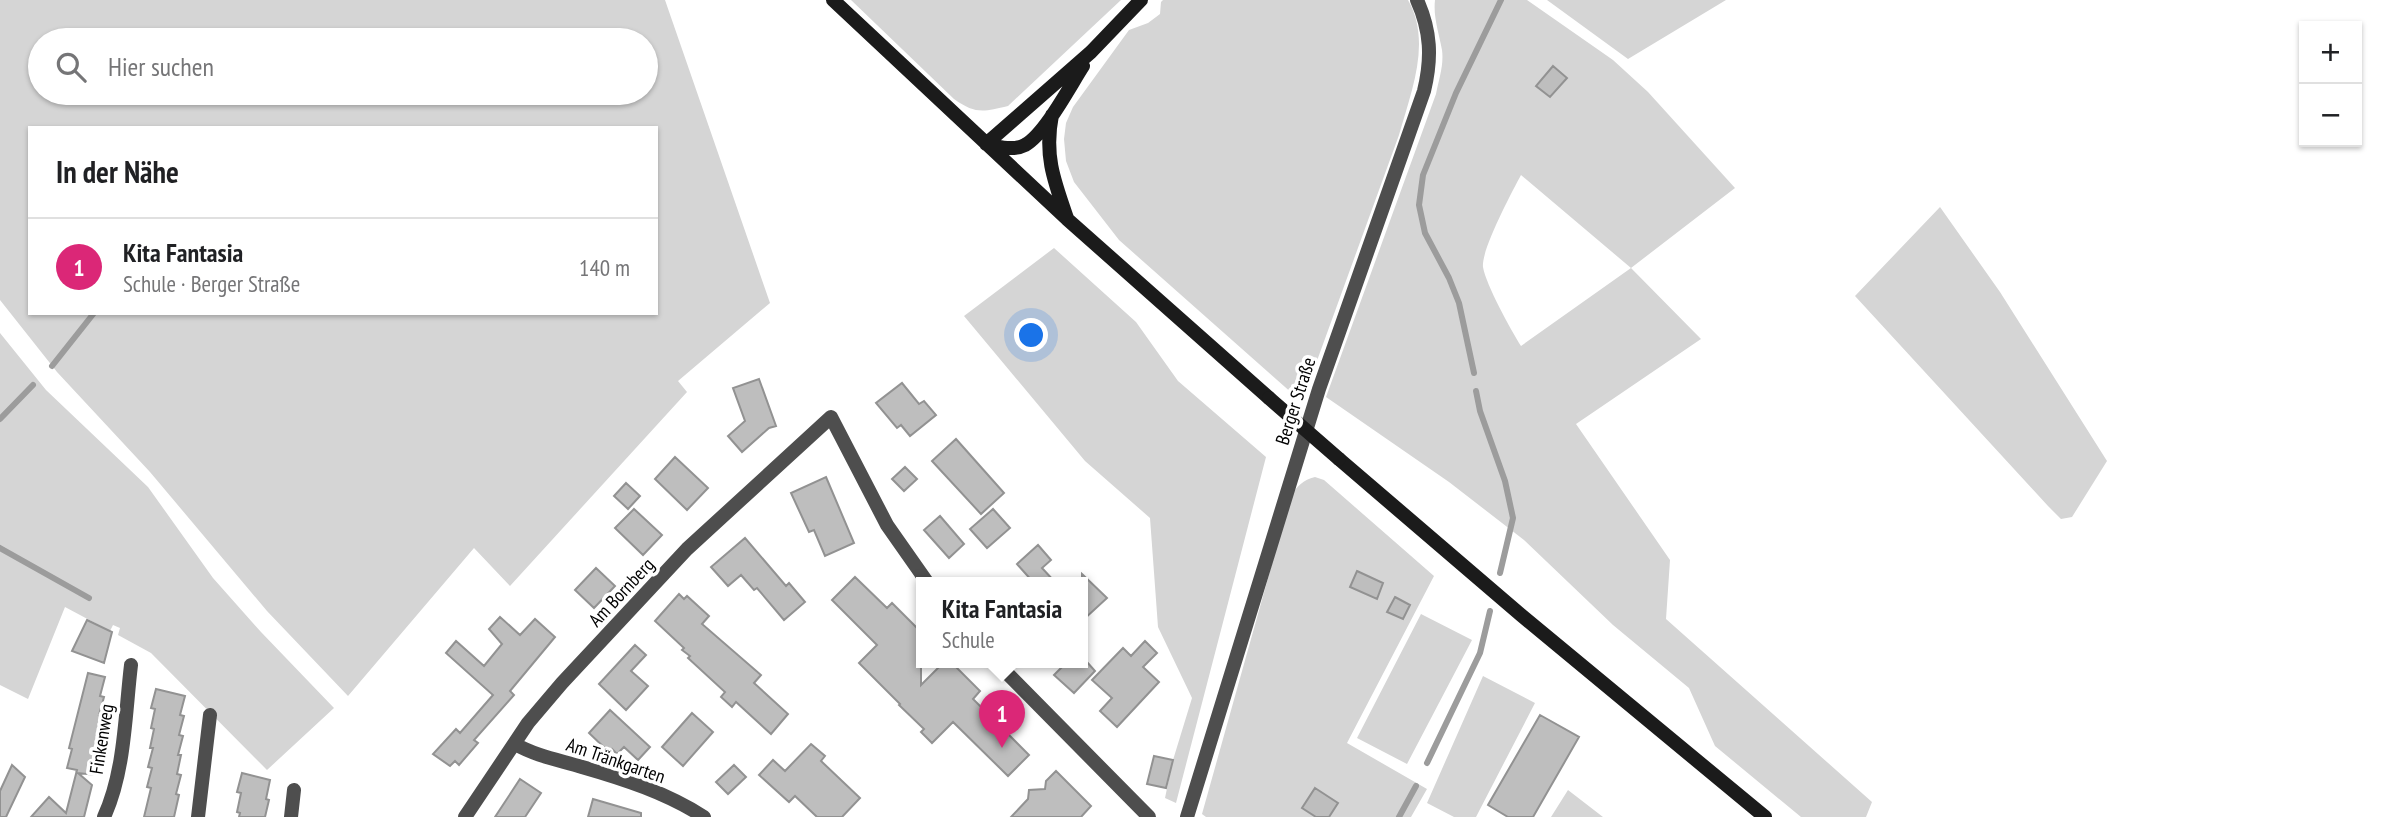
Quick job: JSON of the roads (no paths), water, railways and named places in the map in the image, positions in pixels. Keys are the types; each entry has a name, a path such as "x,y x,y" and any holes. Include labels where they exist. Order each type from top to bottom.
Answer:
{"main road":[{"path":"833,0 1067,219 1269,398 1521,615 1765,817"},
{"path":"986,144 1091,52 1141,0"},
{"path":"986,144 1014,148 1025,145 1052,114 1091,52"},
{"path":"1052,114 1048,143 1049,161 1067,219"}],"street":[{"name":"Berger Straße","path":"1186,817 1319,389 1424,91 1430,51 1426,25 1417,0"},
{"name":"Am Bornberg","path":"465,817 528,723 562,683 687,550 831,417 887,525 923,577"},
{"name":"Finkenweg","path":"104,817 120,759 131,665"},
{"path":"1002,668 1149,817"},
{"path":"198,817 210,715"},
{"name":"Am Tränkgarten","path":"515,744 530,753 581,766 653,791 704,817"},
{"path":"291,817 294,790"}],"waterway":[{"path":"1474,373 1459,303 1425,233 1419,205 1423,175 1456,93 1501,0"},
{"path":"52,366 92,315"},
{"path":"0,419 33,385"},
{"path":"1476,391 1480,411 1505,481 1513,518 1500,573"},
{"path":"0,548 89,598"},
{"path":"1427,763 1480,653 1490,611"},
{"path":"1399,817 1416,786"}],"place":[{"name":"Kita Fantasia","path":"1002,748"}]}
